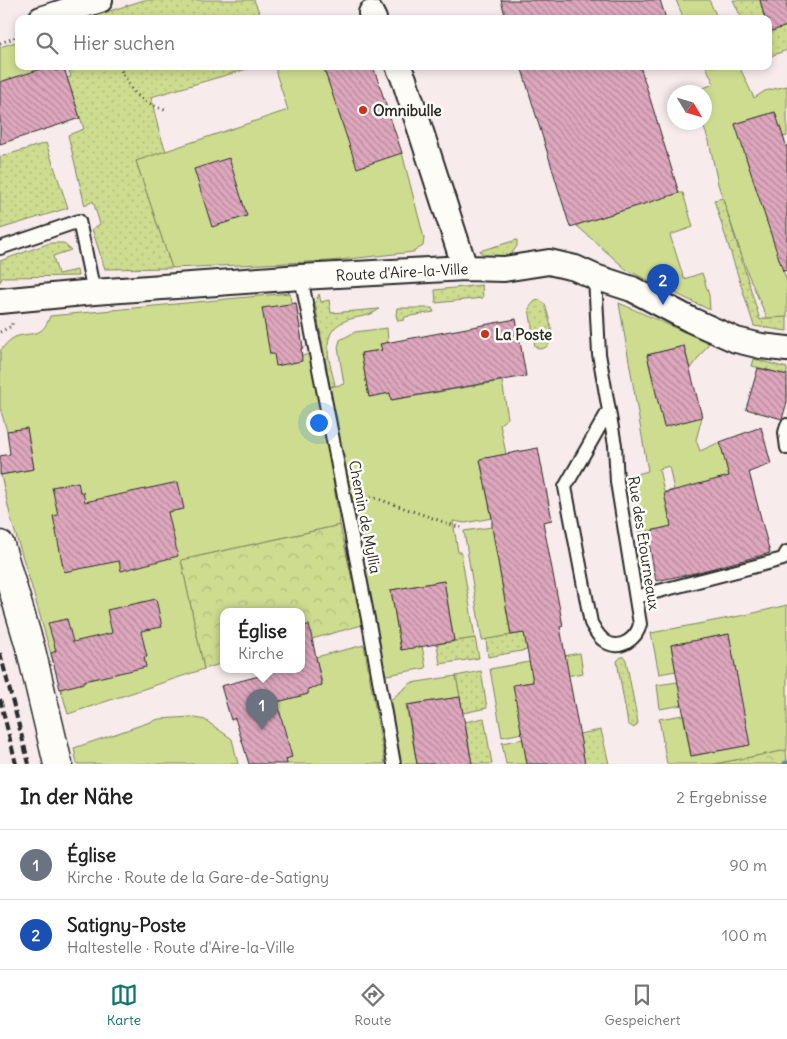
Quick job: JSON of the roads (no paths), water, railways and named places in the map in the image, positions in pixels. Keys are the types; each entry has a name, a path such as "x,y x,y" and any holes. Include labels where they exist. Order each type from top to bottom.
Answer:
{"street":[{"path":"49,11 100,0"},
{"path":"400,70 465,268"},
{"name":"Route d'Aire-la-Ville","path":"0,301 94,292 301,278 465,268 504,269 549,262 575,268 595,277 632,289 691,320 736,340 761,346 787,349"},
{"path":"0,545 31,650 58,764"}],"lane":[{"path":"0,248 79,221 94,292"},
{"name":"Rue des Etourneaux","path":"595,277 599,354 609,410 615,444 617,482 640,624 634,638 629,642 620,644 608,644 598,636 591,623 565,487 609,410"},
{"name":"Chemin de Myllia","path":"301,278 394,764"},
{"path":"787,424 785,433 787,448"},
{"path":"636,597 783,559 787,552"}],"railway":[{"path":"0,653 29,764"},
{"path":"0,699 16,764"}],"place":[{"name":"Omnibulle","path":"363,110"},
{"name":"Satigny-Poste","path":"663,305"},
{"name":"La Poste","path":"485,334"},
{"name":"Église","path":"262,730"}]}
